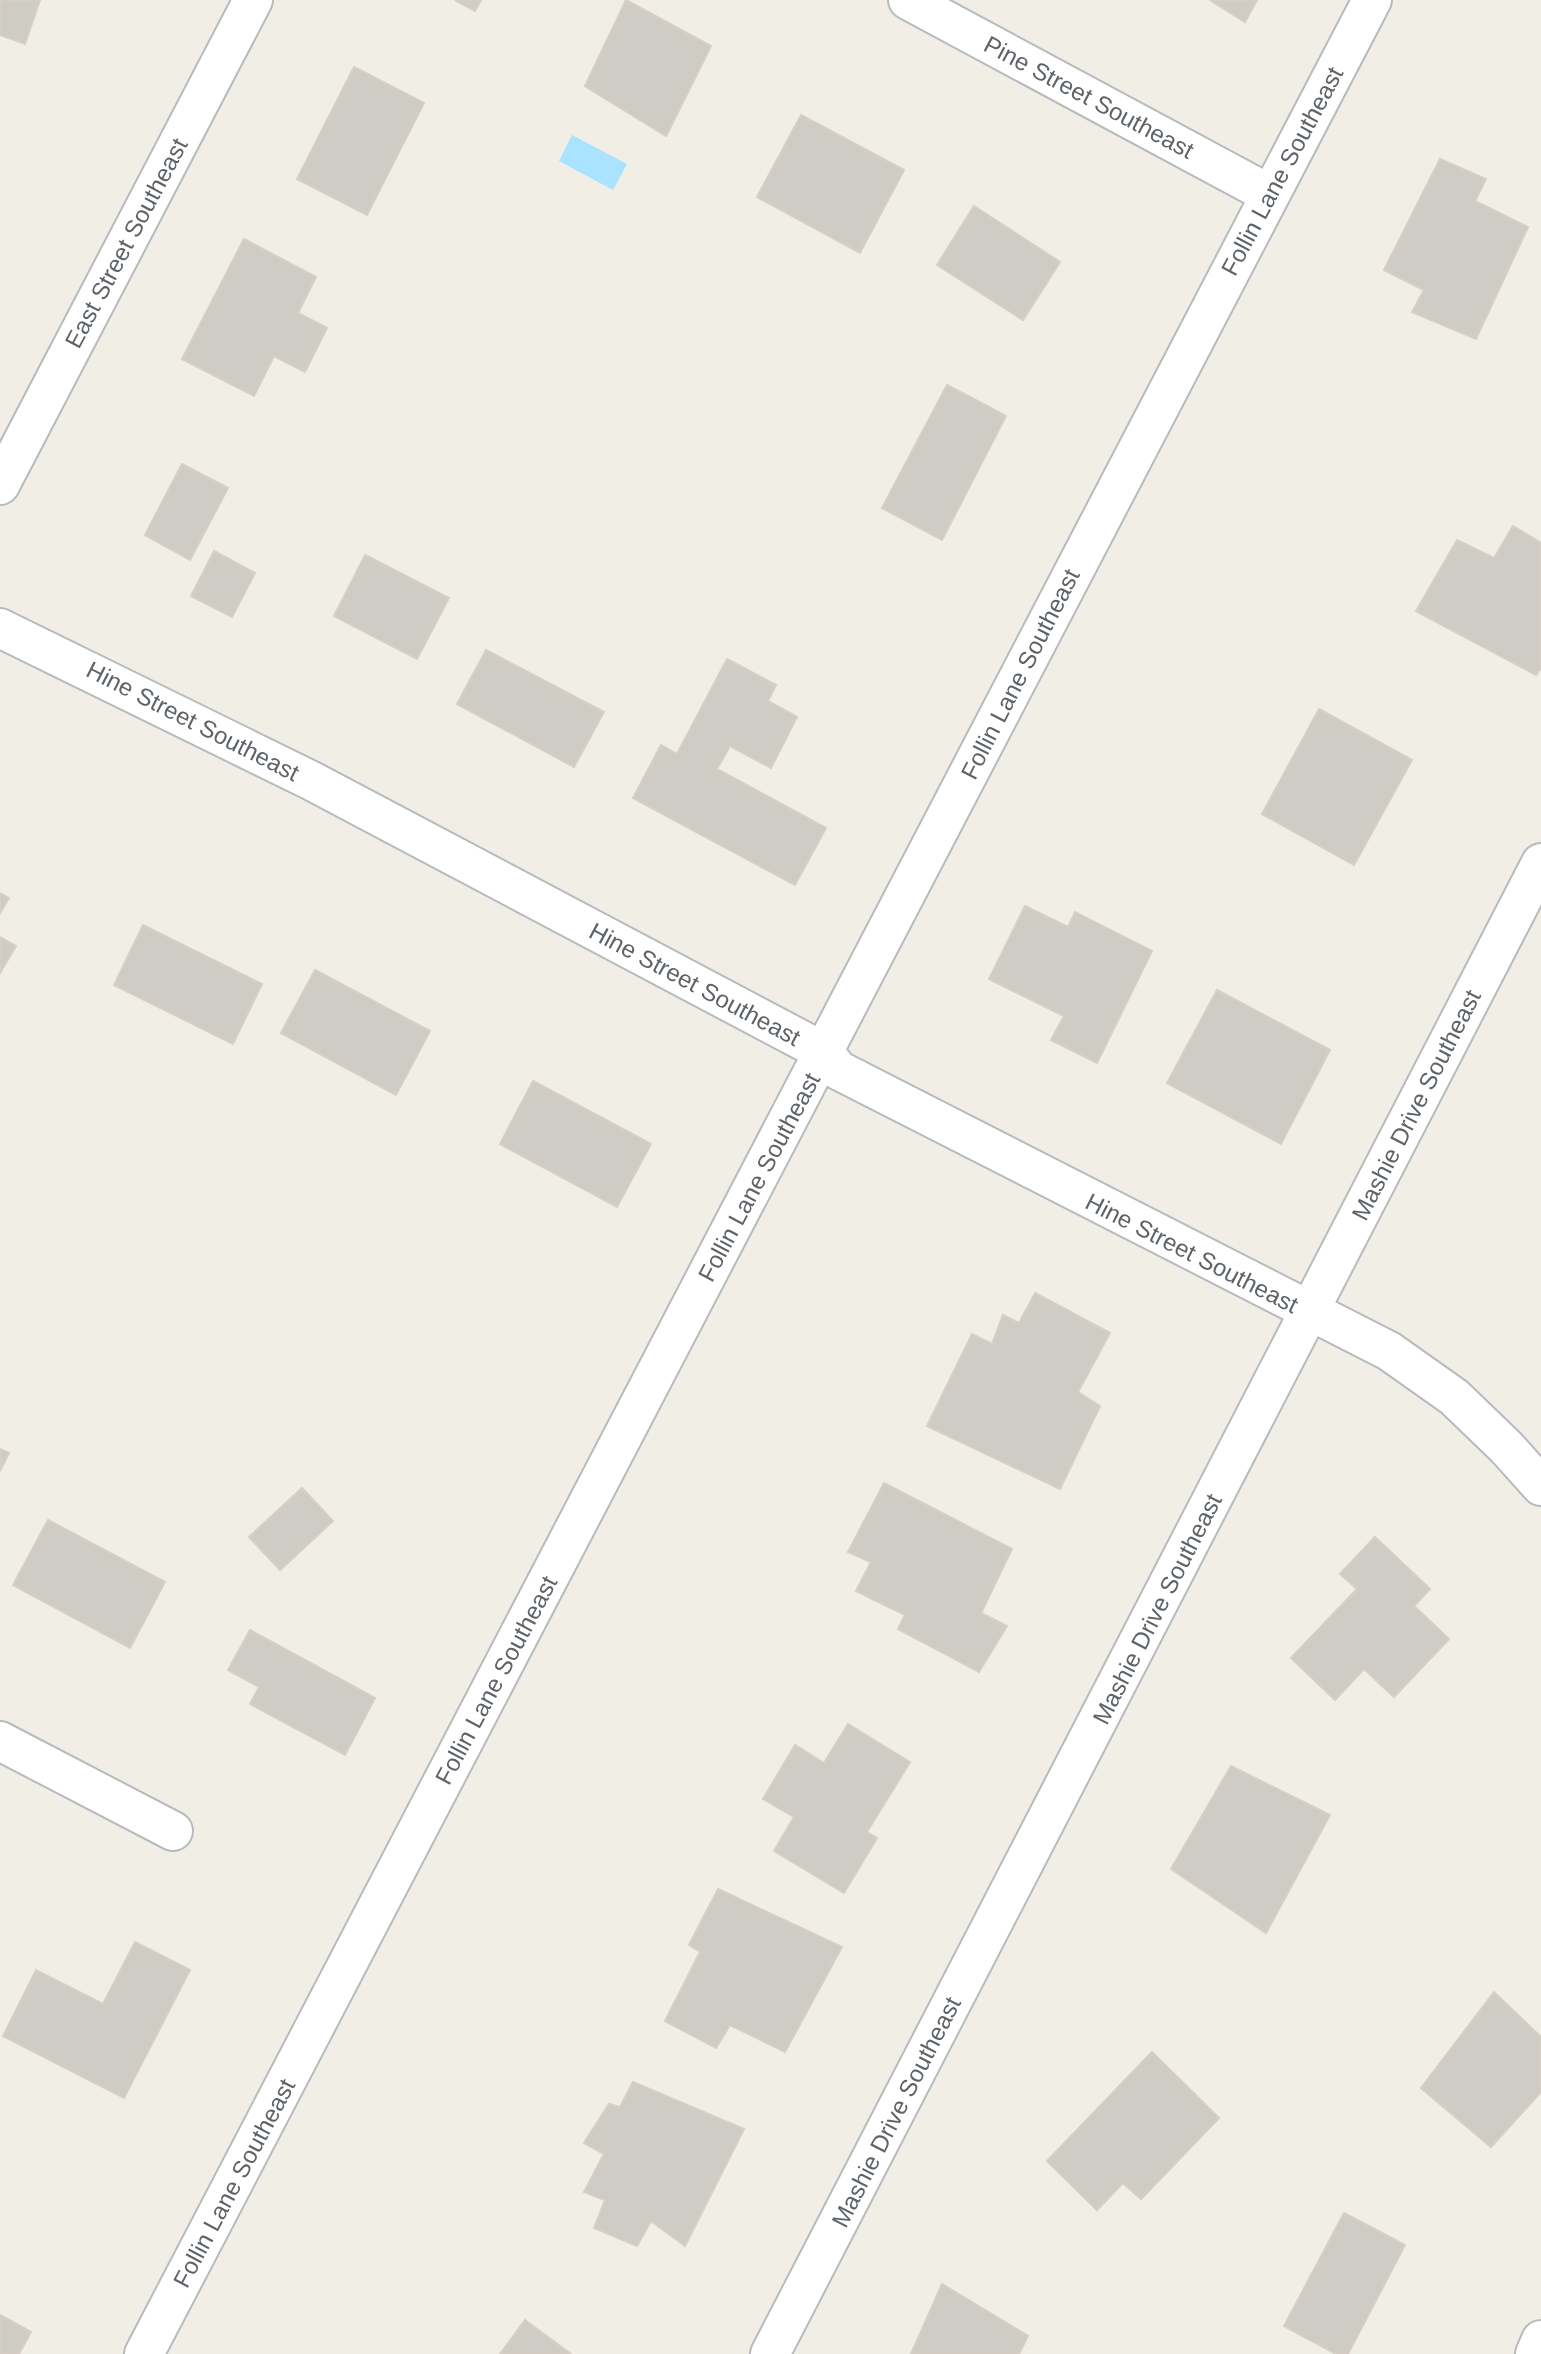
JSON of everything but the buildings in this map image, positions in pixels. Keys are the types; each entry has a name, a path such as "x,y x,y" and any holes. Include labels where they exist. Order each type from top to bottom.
{"street":[{"name":"East Street Southeast","path":"0,485 253,0"},
{"name":"Pine Street Southeast","path":"908,0 1269,194"},
{"name":"Follin Lane Southeast","path":"144,2354 1372,0"},
{"name":"Hine Street Southeast","path":"0,628 310,780 824,1052 838,1070 1311,1314 1389,1351 1454,1397 1506,1447 1541,1486"},
{"name":"Mashie Drive Southeast","path":"770,2354 1311,1314 1364,1205 1541,863"},
{"path":"0,1741 173,1831"},
{"path":"1535,2354 1541,2340"}],"water":[{"path":"572,135 627,164 613,190 559,161"}]}
